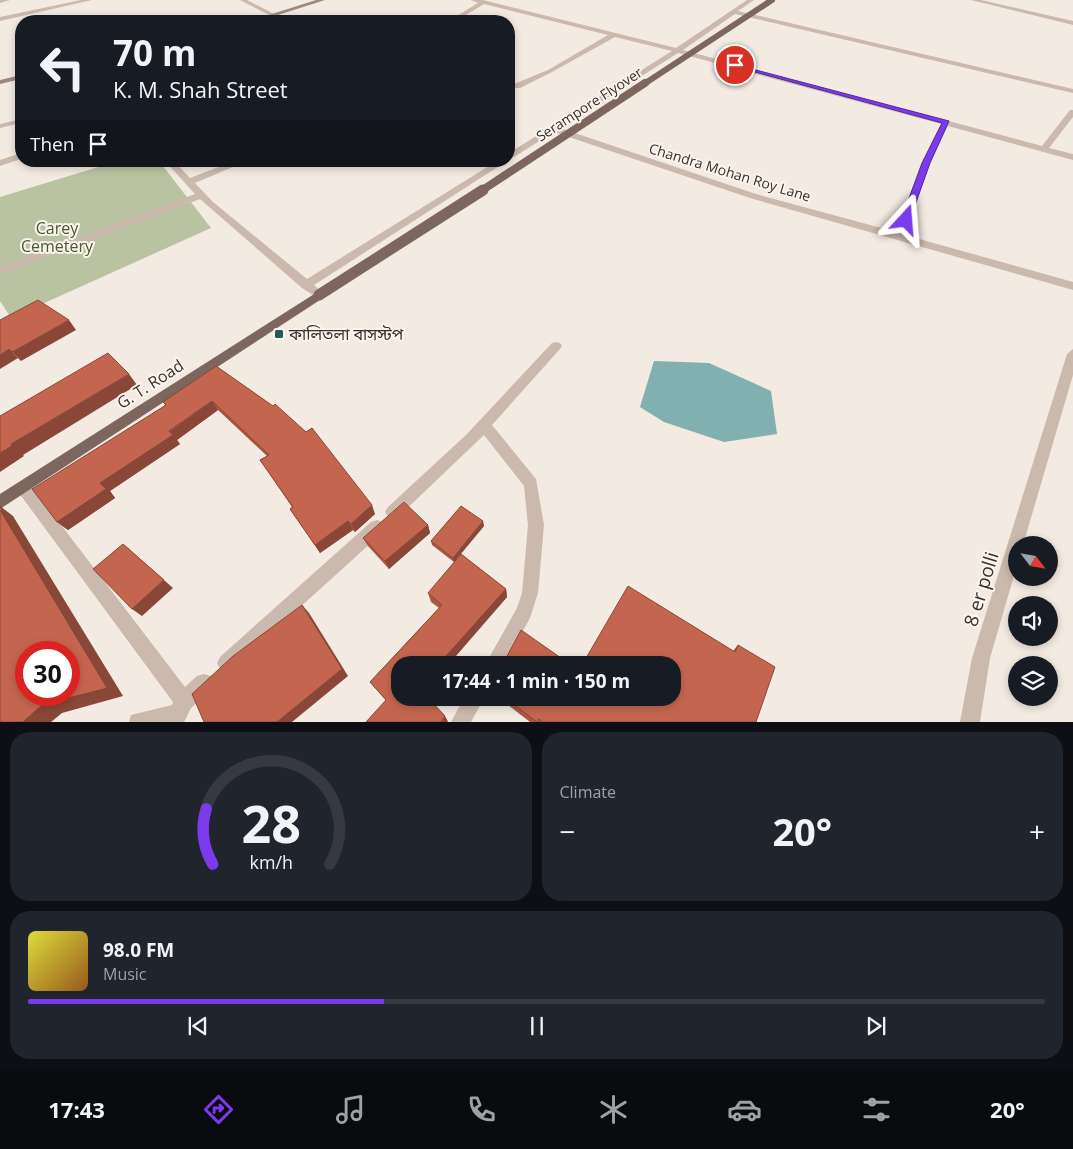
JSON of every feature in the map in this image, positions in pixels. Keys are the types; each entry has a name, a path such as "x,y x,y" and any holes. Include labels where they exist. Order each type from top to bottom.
{"main road":[{"name":"Serampore Flyover","path":"319,295 453,210 772,0"},
{"name":"G. T. Road","path":"0,502 319,295"}],"street":[{"path":"0,1 7,0"},
{"path":"19,15 90,0"},
{"path":"243,0 273,15 322,0"},
{"path":"474,0 678,50 1073,157"},
{"path":"515,153 678,50 751,0"},
{"path":"974,0 1073,23"},
{"path":"462,15 483,2"},
{"path":"734,12 1073,91"},
{"path":"0,19 15,16"},
{"path":"518,86 550,71 615,34"},
{"path":"0,82 15,78"},
{"path":"1044,149 1073,112"},
{"path":"0,126 15,122"},
{"path":"900,236 926,163 946,122"},
{"name":"Chandra Mohan Roy Lane","path":"554,129 744,193 1073,286"},
{"path":"0,163 15,158"},
{"path":"175,167 202,196 319,295"},
{"path":"189,182 228,167"},
{"path":"306,285 493,167"},
{"path":"0,272 202,196"},
{"path":"138,722 178,712 395,511 484,425 556,346"},
{"name":"8 er polli","path":"970,722 981,658 1068,392 1073,354"},
{"path":"484,425 531,484 536,525 530,593 524,612 499,656"},
{"path":"24,488 178,712"},
{"path":"460,722 470,706"}],"green space":[{"name":"Carey Cemetery","path":"98,167 164,167 211,228 11,318 0,301 0,197"}],"water":[{"path":"654,361 709,363 771,391 777,434 724,442 664,422 640,407"}],"building":[{"path":"38,300 69,320 12,352 9,349 0,355 0,320"},
{"path":"108,353 129,374 11,444 12,446 0,453 0,416"},
{"path":"216,366 273,406 275,404 306,432 312,428 372,505 351,524 348,521 315,545 290,509 293,507 260,460 269,455 212,401 169,431 173,435 100,483 106,489 57,522 32,489 166,405 163,402"},
{"path":"404,502 428,525 385,561 363,538"},
{"path":"461,506 483,521 453,558 431,541"},
{"path":"0,510 79,641 15,641 15,706 41,706 23,722 0,722"},
{"path":"123,544 164,580 132,609 93,569"},
{"path":"461,554 506,589 446,656 394,656 442,605 428,593"},
{"path":"628,586 735,652 738,645 775,667 756,722 543,722 539,719 537,722 516,706 681,706 681,656 587,656"},
{"path":"302,605 342,669 277,722 204,722 192,694 233,656"},
{"path":"521,630 558,656 507,656"},
{"path":"80,643 107,688 80,695"},
{"path":"391,660 391,706 436,706 445,716 441,722 366,722 386,700 370,682"}],"place":[{"name":"কালিতলা বাসস্টপ","path":"279,334"}],"route":[{"path":"735,65 946,122 926,163 906,220"}]}
